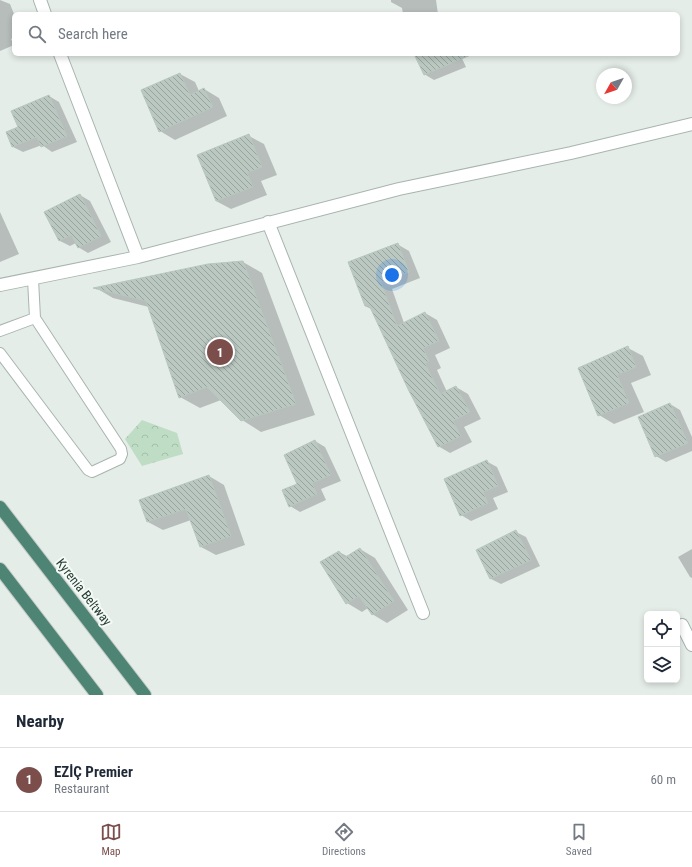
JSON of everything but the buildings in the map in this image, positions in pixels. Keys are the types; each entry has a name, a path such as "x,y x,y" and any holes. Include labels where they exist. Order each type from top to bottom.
{"highway":[{"name":"Kyrenia Beltway","path":"0,507 145,695"},
{"path":"0,569 97,695"}],"street":[{"path":"40,0 44,12"},
{"path":"61,56 138,257"},
{"path":"0,285 138,257 399,189 571,153 692,124"},
{"path":"268,222 423,613"},
{"path":"682,625 692,644"}],"lane":[{"path":"0,353 88,470 92,472 120,459 122,454 121,449 36,318 33,279"},
{"path":"0,331 36,318"}],"green space":[{"path":"142,420 177,433 183,454 142,466 125,439"}],"place":[{"name":"EZİÇ Premier","path":"220,352"}]}
